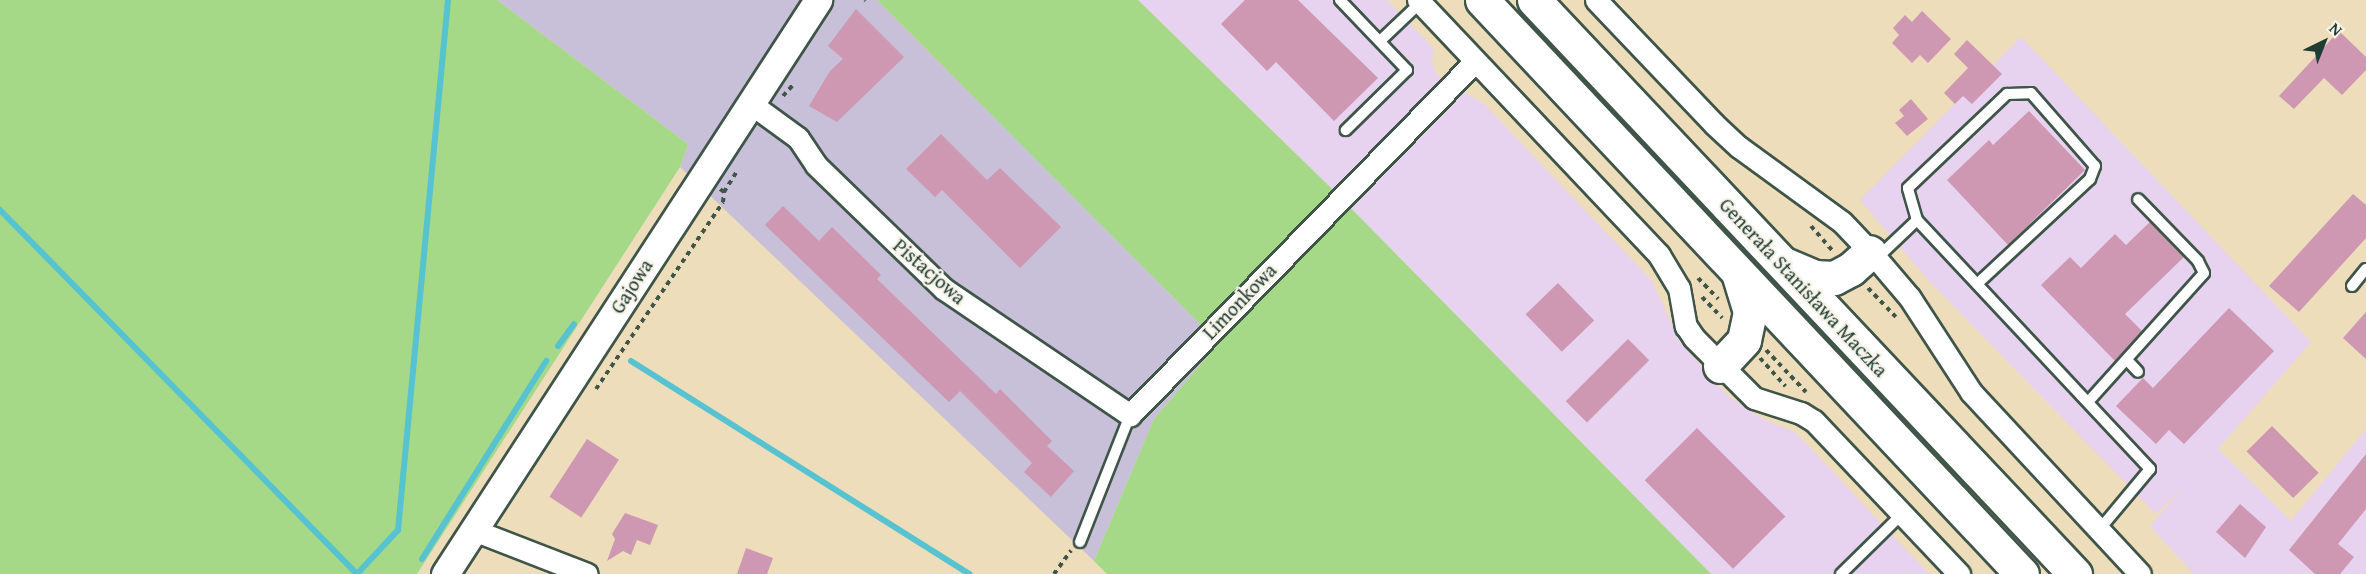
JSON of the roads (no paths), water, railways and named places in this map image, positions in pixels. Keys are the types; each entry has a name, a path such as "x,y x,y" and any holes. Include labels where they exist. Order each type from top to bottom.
{"highway":[{"name":"Generała Stanisława Maczka","path":"1482,0 2022,574"},
{"name":"Generała Stanisława Maczka","path":"1533,0 2075,574"},
{"path":"1781,263 1815,277 1834,278 1866,260"},
{"path":"1846,332 1840,310 1843,288 1866,260"},
{"path":"1720,366 1748,335 1750,312 1738,274"},
{"path":"1748,335 1769,336 1806,345"}],"street":[{"name":"Gajowa","path":"445,574 471,529 818,0"},
{"path":"1596,0 1730,140 1842,222 1866,260 1910,298 1971,392 2140,574"},
{"path":"1419,1 1659,255 1679,288 1686,326 1720,366 1754,398 1808,417 1959,574"},
{"name":"Limonkowa","path":"1130,415 1475,61"},
{"name":"Pistacjowa","path":"750,104 798,138 816,165 944,289 1130,415"},
{"path":"471,529 587,574"}],"lane":[{"path":"1340,0 1407,70 1346,130"},
{"path":"1380,41 1419,1"},
{"path":"1977,284 2090,179 2095,166 2031,93 2007,94 1908,188 1917,220 2150,469 2099,530"},
{"path":"2088,402 2204,273 2198,261 2138,199"},
{"path":"1866,260 1917,220"},
{"path":"2352,286 2366,270"},
{"path":"2127,360 2138,372"},
{"name":"Limonkowa","path":"1080,542 1130,415"},
{"path":"1841,574 1902,514"}],"waterway":[{"path":"357,574 398,530 448,0"},
{"path":"0,210 357,574"},
{"path":"558,346 574,324"},
{"path":"422,559 546,361"},
{"path":"631,361 969,574"}]}
